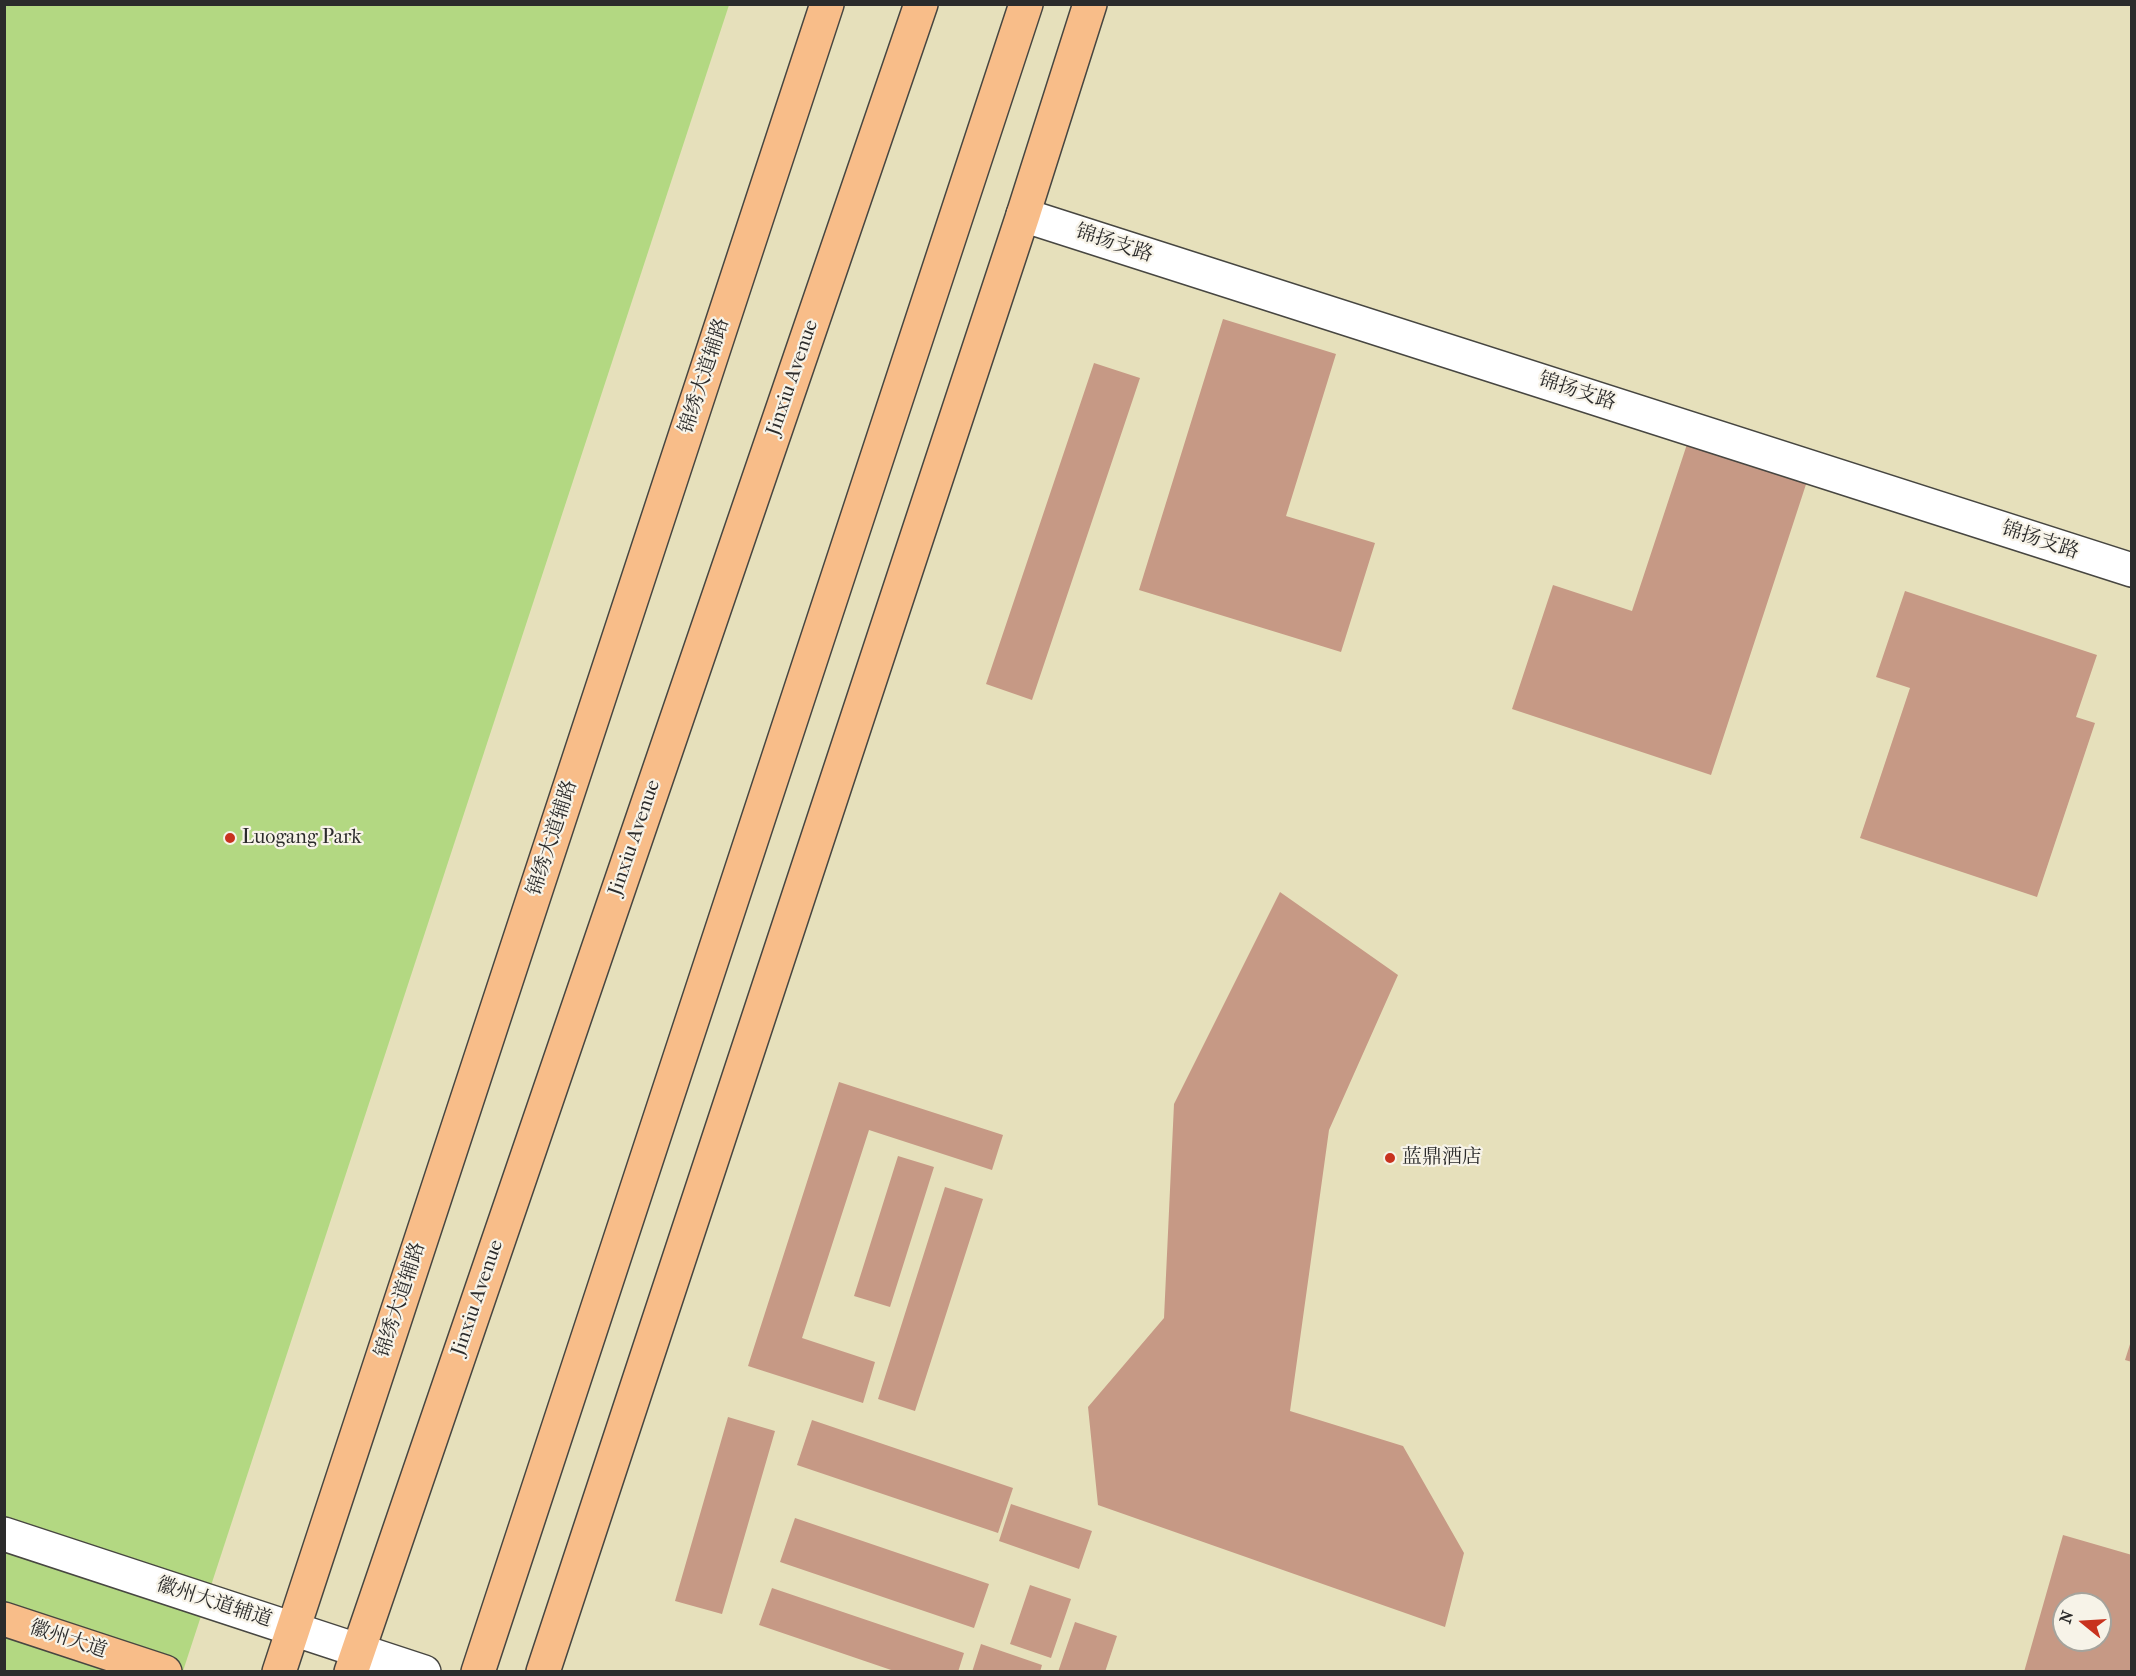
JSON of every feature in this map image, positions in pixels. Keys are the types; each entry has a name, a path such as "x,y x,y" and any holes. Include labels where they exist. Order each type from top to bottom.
{"main road":[{"name":"锦绣大道辅路","path":"279,1671 827,4"},
{"path":"815,42 832,4"},
{"name":"Jinxiu Avenue","path":"354,1661 921,4"},
{"path":"478,1671 1026,4"},
{"path":"543,1671 1023,215 1090,4"},
{"name":"徽州大道","path":"4,1619 165,1671"}],"street":[{"name":"锦扬支路","path":"1023,215 2132,570"},
{"name":"徽州大道辅道","path":"4,1534 293,1629 354,1661 424,1671"}],"green space":[{"name":"Luogang Park","path":"5,5 729,5 183,1671 5,1672"}],"building":[{"path":"1223,319 1336,354 1286,516 1375,543 1341,652 1139,590"},
{"path":"1094,363 1140,378 1032,700 986,684"},
{"path":"1692,429 1811,469 1711,775 1512,709 1553,585 1632,611"},
{"path":"1905,591 2097,655 2076,717 2095,723 2037,897 1860,838 1910,688 1876,677"},
{"path":"1280,892 1398,975 1329,1130 1290,1411 1403,1446 1464,1553 1445,1627 1098,1505 1088,1407 1164,1318 1174,1104"},
{"path":"839,1082 1003,1135 992,1170 869,1130 802,1338 875,1362 863,1403 748,1366"},
{"path":"898,1156 934,1167 890,1307 854,1296"},
{"path":"945,1187 983,1199 915,1411 878,1399"},
{"path":"2132,1341 2132,1362 2125,1360"},
{"path":"728,1417 775,1431 722,1614 675,1601"},
{"path":"812,1420 1013,1488 998,1533 797,1465"},
{"path":"1011,1504 1092,1531 1079,1569 999,1541"},
{"path":"795,1518 989,1584 974,1628 780,1562"},
{"path":"2063,1535 2132,1555 2132,1672 2024,1672"},
{"path":"1030,1585 1071,1599 1051,1658 1010,1644"},
{"path":"772,1588 964,1653 958,1672 897,1672 759,1625"},
{"path":"1075,1622 1117,1636 1105,1672 1058,1672"},
{"path":"981,1644 1042,1665 1040,1672 972,1672"}],"place":[{"name":"Luogang Park","path":"230,838"},
{"name":"蓝鼎酒店","path":"1390,1158"}]}
